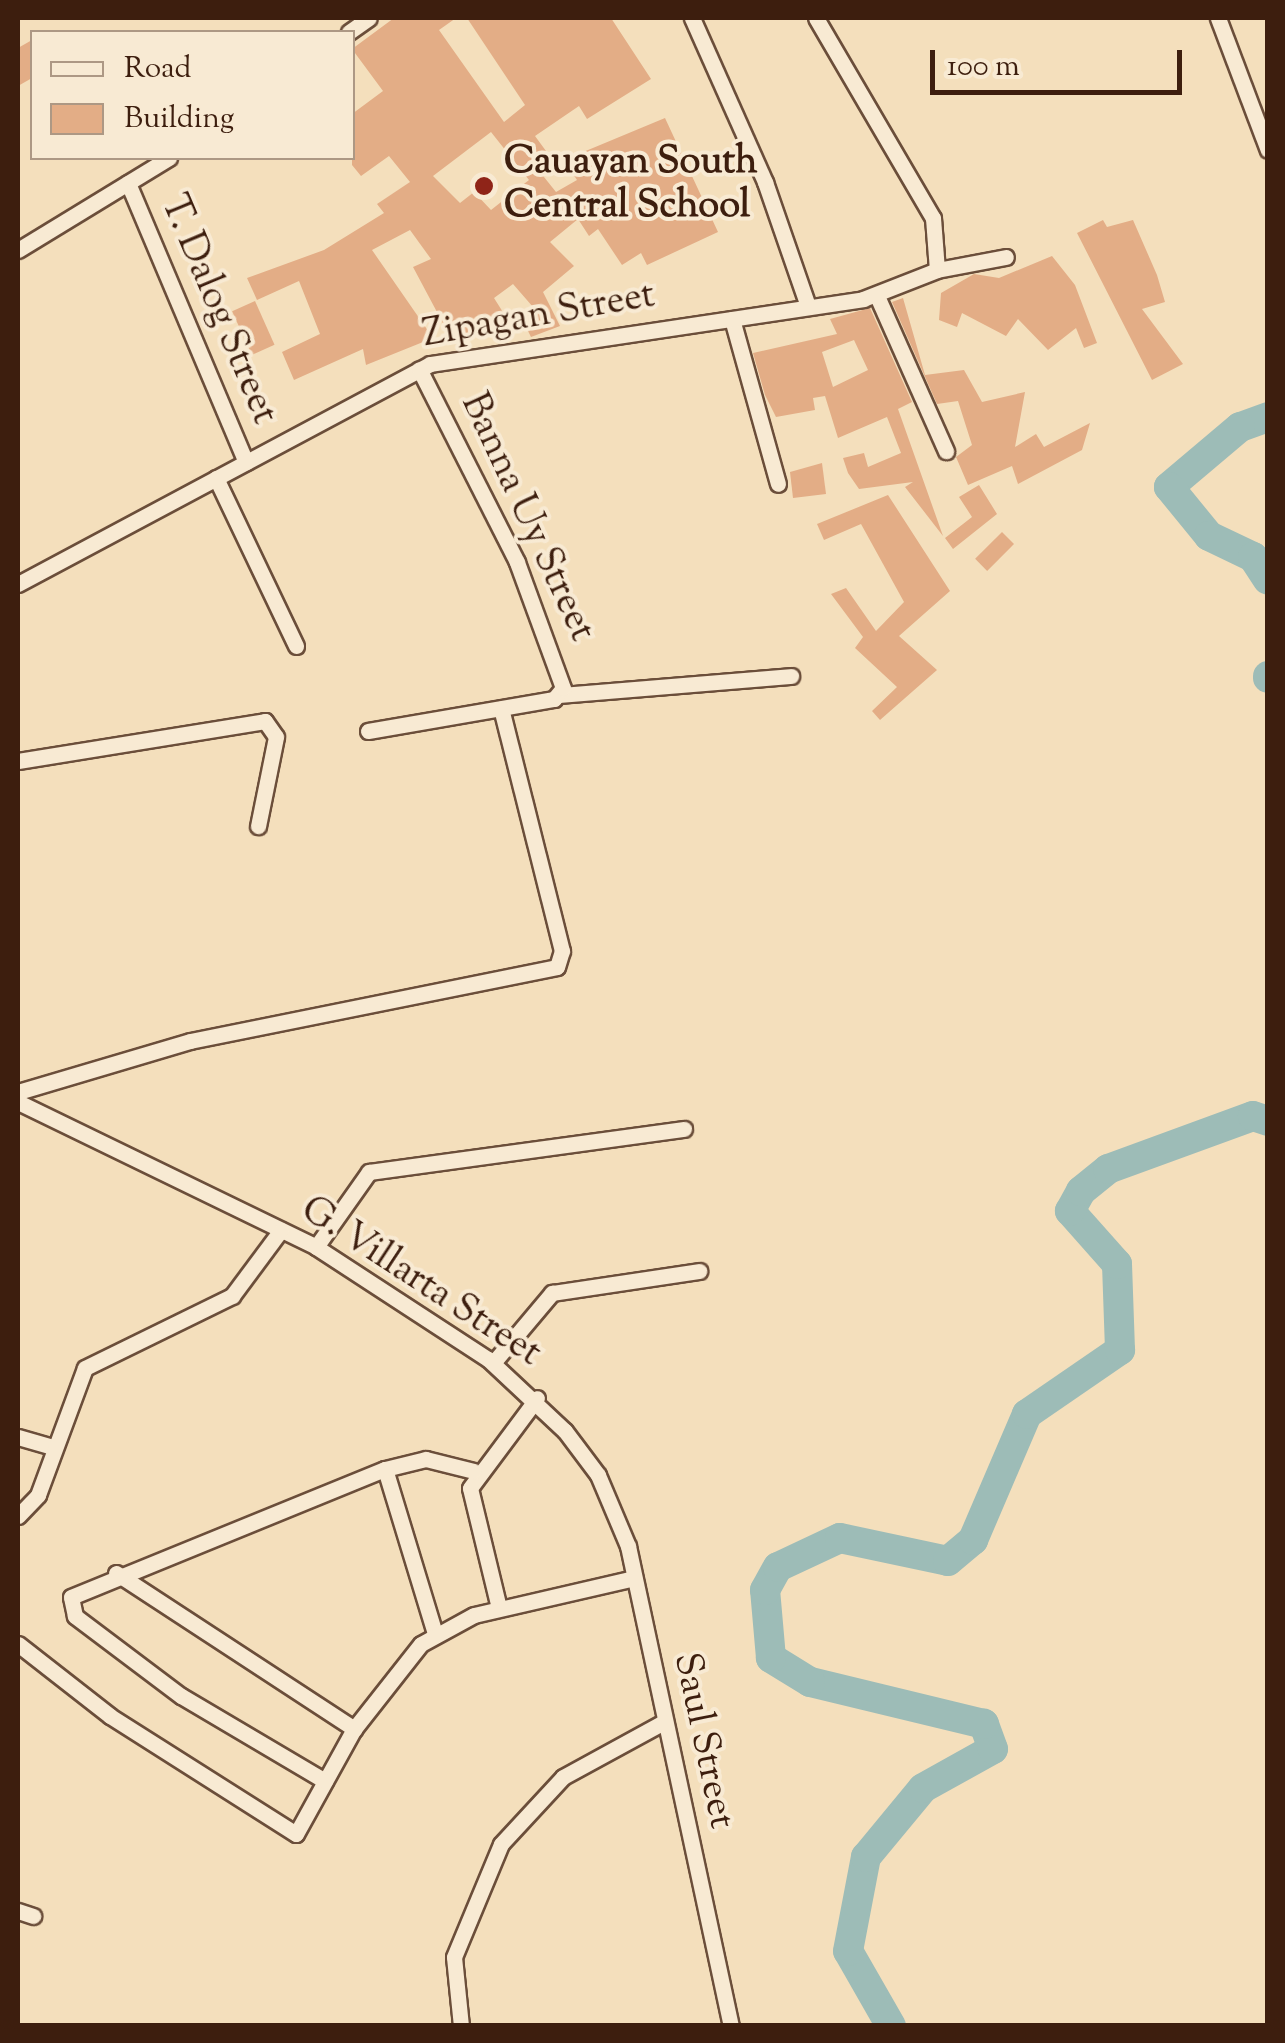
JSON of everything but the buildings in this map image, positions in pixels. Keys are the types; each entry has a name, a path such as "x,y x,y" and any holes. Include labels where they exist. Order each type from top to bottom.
{"street":[{"path":"692,18 766,182 808,306"},
{"path":"816,18 933,218 938,270"},
{"path":"1218,18 1268,150"},
{"path":"18,250 166,160"},
{"name":"T. Dalog Street","path":"128,183 246,462"},
{"name":"Zipagan Street","path":"18,584 420,369 877,296 938,270 1006,257"},
{"path":"877,296 946,451"},
{"path":"732,319 778,484"},
{"name":"Banna Uy Street","path":"368,731 560,695 548,633 420,369"},
{"path":"216,478 296,646"},
{"path":"560,695 791,676"},
{"path":"18,1092 190,1041 557,967 562,951 501,708"},
{"path":"18,761 265,721 276,737 258,826"},
{"name":"G. Villarta Street","path":"18,1102 316,1247 493,1363 537,1398 598,1475"},
{"path":"316,1247 369,1172 684,1128"},
{"path":"18,1516 38,1495 86,1368 232,1296 282,1230"},
{"path":"493,1363 552,1293 698,1271"},
{"path":"498,1608 470,1505 474,1471 537,1398"},
{"path":"18,1437 54,1447"},
{"path":"326,1781 181,1696 75,1616 75,1592 116,1572 386,1469 426,1459 474,1471"},
{"path":"386,1469 435,1634"},
{"name":"Saul Street","path":"598,1475 634,1578 731,2026"},
{"path":"116,1572 354,1729"},
{"path":"18,1644 110,1716 296,1834 354,1729 398,1664 435,1634 498,1608 634,1578"},
{"path":"461,2026 454,1958 500,1844 585,1760 664,1722"}],"waterway":[{"path":"1268,417 1240,427 1169,487 1209,536 1253,557 1268,580"},
{"path":"891,2026 848,1951 866,1857 923,1788 993,1749 984,1724 810,1682 771,1658 765,1590 778,1567 840,1538 948,1561 973,1540 1027,1414 1120,1350 1117,1264 1070,1211 1081,1191 1108,1169 1253,1116 1268,1121"}],"place":[{"name":"Cauayan South Central School","path":"484,186"}]}
